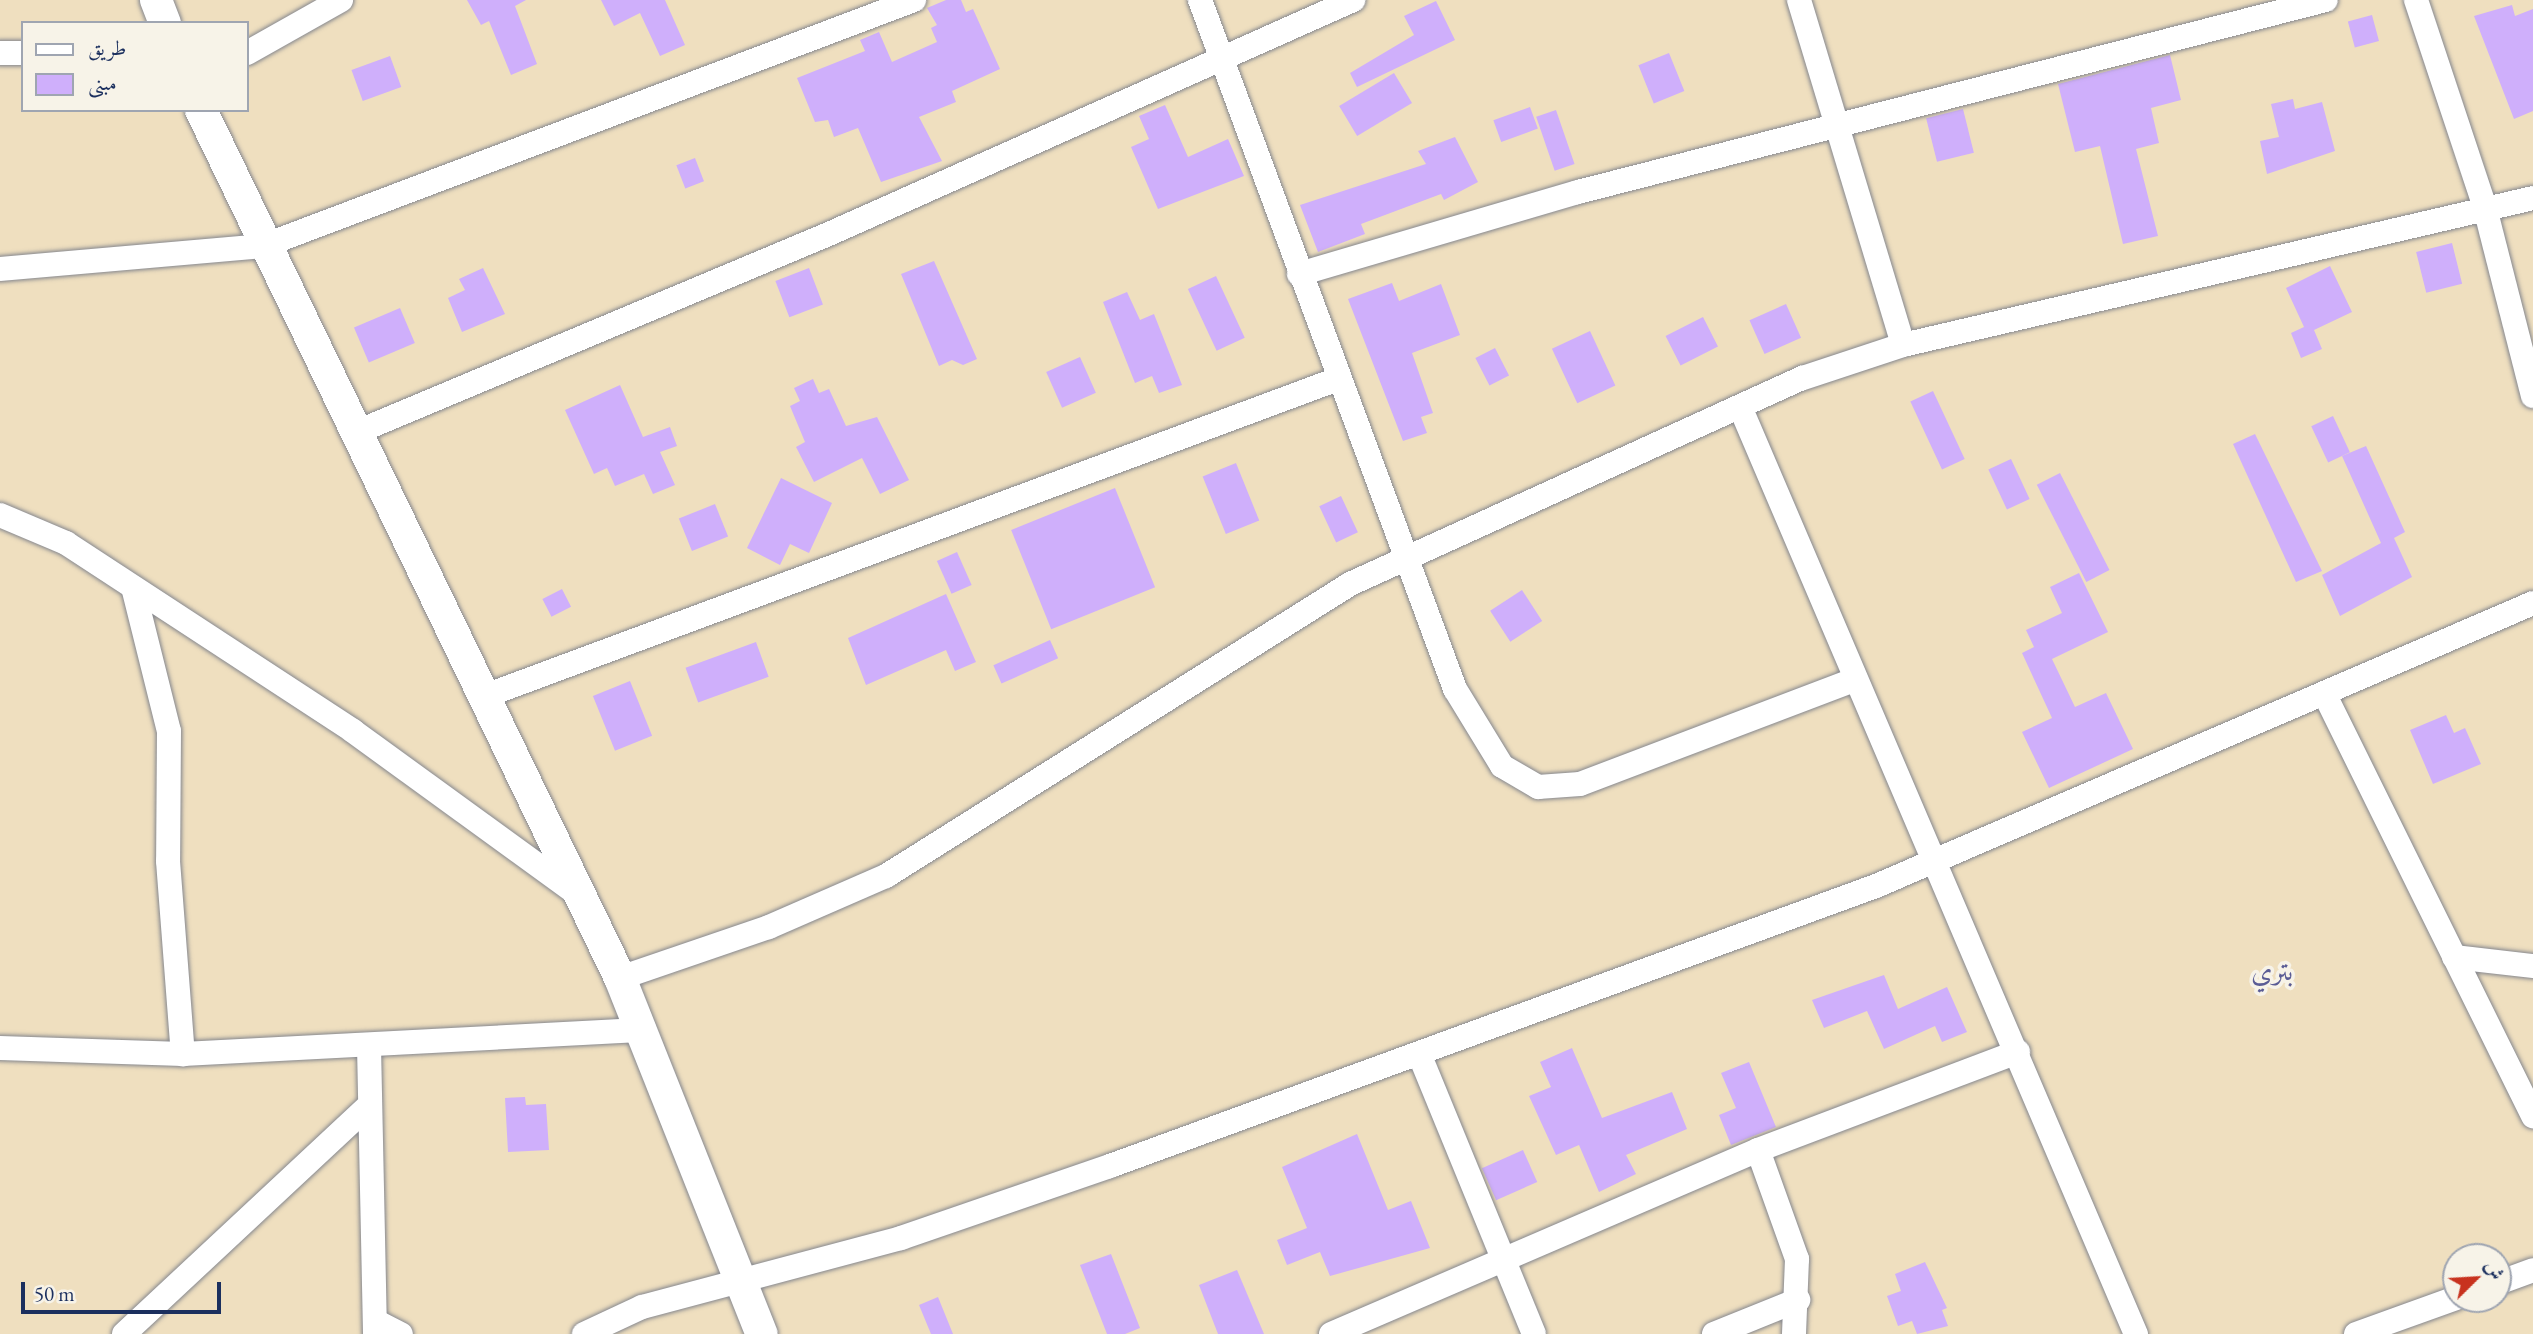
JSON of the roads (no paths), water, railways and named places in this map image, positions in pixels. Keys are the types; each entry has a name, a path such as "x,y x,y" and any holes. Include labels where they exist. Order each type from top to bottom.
{"street":[{"path":"156,0 164,21"},
{"path":"248,52 341,0"},
{"path":"0,269 263,246 914,0"},
{"path":"1200,0 1405,558 1471,723 1502,766 1538,787 1580,784 1856,679"},
{"path":"357,432 1221,60 1353,0"},
{"path":"1799,0 1840,125 1903,345"},
{"path":"1300,274 1578,192 2326,0"},
{"path":"2416,0 2485,208 2533,397"},
{"path":"0,53 21,54"},
{"path":"202,112 263,246 357,432 621,978 762,1334"},
{"path":"621,978 794,918 886,876 1305,611 1405,558 1840,363 1903,345 2533,198"},
{"path":"485,696 1338,379"},
{"path":"1741,409 1937,862 2136,1334"},
{"path":"0,515 66,543 134,591 353,731 582,897"},
{"path":"134,591 169,731 167,861 183,1054"},
{"path":"584,1334 622,1325 743,1284 914,1233 1420,1056 1937,862 2533,603"},
{"path":"2326,695 2533,1116"},
{"path":"2454,957 2533,966"},
{"path":"0,1048 183,1054 644,1031"},
{"path":"369,1046 375,1328 401,1334"},
{"path":"1331,1334 1758,1150 2018,1052"},
{"path":"1420,1056 1506,1259 1534,1334"},
{"path":"124,1334 370,1105"},
{"path":"1758,1150 1788,1225 1798,1300 1794,1334"},
{"path":"2512,1278 2533,1270"},
{"path":"1714,1334 1798,1300"},
{"path":"2356,1334 2442,1303"}],"district":[{"name":"بتري","path":"2272,970"}]}
